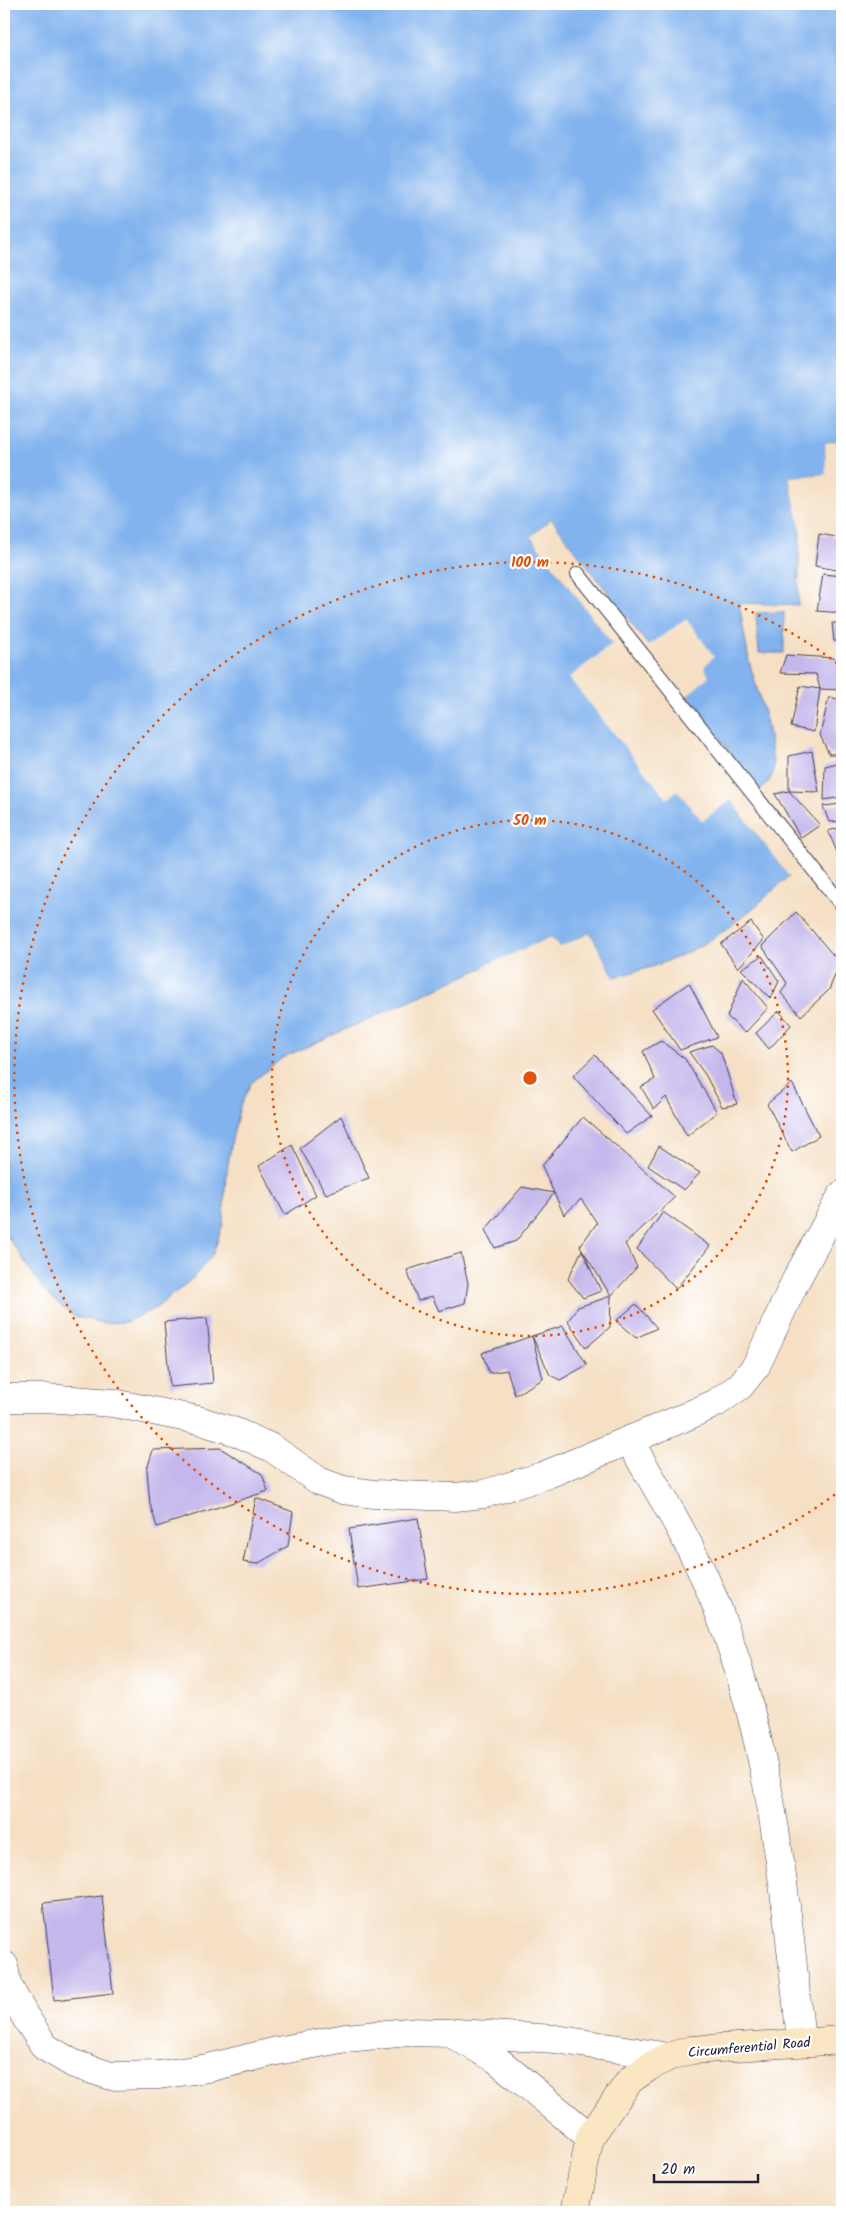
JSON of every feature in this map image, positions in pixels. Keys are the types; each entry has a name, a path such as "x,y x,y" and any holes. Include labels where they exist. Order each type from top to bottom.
{"main road":[{"name":"Circumferential Road","path":"575,2212 590,2137 630,2080 649,2067 668,2057 691,2050 801,2041 842,2040"}],"street":[{"path":"4,1398 46,1398 113,1403 198,1420 236,1432 272,1448 319,1481 343,1490 374,1494 455,1497 484,1494 542,1476 716,1403 740,1386 756,1366 795,1282 842,1195"},
{"path":"628,1440 680,1528 710,1590 743,1684 768,1786 787,1901 801,2041"},
{"path":"4,1966 7,1984 44,2047 74,2064 111,2076 159,2075 208,2068 277,2051 346,2038 408,2032 556,2039 668,2057"},
{"path":"450,2033 496,2059 590,2137"}],"lane":[{"path":"578,574 842,905"}],"water":[{"path":"4,4 842,4 842,440 825,443 827,474 789,477 800,528 798,605 739,603 749,661 767,723 773,761 773,772 770,780 760,791 551,519 531,537 789,876 760,902 714,937 680,956 656,965 614,977 590,933 560,947 551,937 282,1058 251,1083 240,1106 232,1139 226,1178 223,1224 213,1254 192,1279 156,1308 126,1322 103,1323 73,1316 46,1293 4,1231"},
{"path":"784,612 784,653 759,653 756,613"}],"pier":[{"path":"842,440 842,442 828,445 828,476 792,479 802,527 800,528 789,477 826,474 825,443"},
{"path":"551,519 648,646 686,619 714,656 704,667 709,676 686,697 761,793 684,698 550,523 534,538 791,875 790,878 731,800 702,821 677,790 667,799 569,678 612,644 531,537"},
{"path":"590,933 614,977 612,978 589,936 560,950 550,940 485,968 484,966 551,937 560,947"}],"building":[{"path":"819,534 842,538 842,571 815,566"},
{"path":"823,574 842,576 842,613 817,611"},
{"path":"832,623 842,623 842,641 834,641"},
{"path":"786,655 834,658 840,664 842,672 842,690 820,689 816,674 780,673"},
{"path":"800,686 820,689 814,732 791,727"},
{"path":"829,697 842,700 842,754 829,754 820,735"},
{"path":"812,751 819,792 789,791 789,756"},
{"path":"842,762 842,797 824,800 825,766"},
{"path":"789,791 820,825 801,838 775,794"},
{"path":"842,804 842,821 829,822 823,806"},
{"path":"842,827 842,864 828,831"},
{"path":"796,912 840,963 829,990 801,1016 781,993 787,983 762,946"},
{"path":"751,922 764,940 738,968 721,944"},
{"path":"762,956 779,981 771,999 741,969"},
{"path":"743,978 768,1008 745,1033 727,1016"},
{"path":"689,983 717,1037 680,1050 652,1009"},
{"path":"779,1011 791,1025 769,1049 756,1033"},
{"path":"661,1041 685,1059 717,1112 687,1136 666,1097 654,1109 641,1087 655,1079 643,1051"},
{"path":"712,1045 721,1053 737,1104 722,1107 706,1076 689,1052"},
{"path":"595,1055 652,1116 626,1134 573,1076"},
{"path":"792,1083 819,1136 792,1152 767,1104"},
{"path":"341,1116 369,1178 326,1194 300,1148"},
{"path":"583,1117 675,1197 625,1244 637,1267 611,1296 580,1246 597,1223 581,1199 564,1215 542,1166"},
{"path":"292,1145 316,1195 285,1215 259,1166"},
{"path":"659,1146 700,1173 684,1190 648,1166"},
{"path":"522,1187 554,1193 516,1241 495,1248 485,1230"},
{"path":"663,1212 710,1246 676,1289 637,1249"},
{"path":"582,1250 601,1291 583,1298 568,1279"},
{"path":"461,1253 468,1283 465,1303 439,1311 432,1296 418,1301 407,1270"},
{"path":"611,1296 610,1327 586,1348 568,1321 578,1307"},
{"path":"636,1304 657,1328 636,1338 616,1321"},
{"path":"207,1318 213,1383 170,1387 164,1322"},
{"path":"563,1326 587,1365 560,1380 550,1375 532,1336"},
{"path":"532,1336 543,1379 515,1395 507,1370 489,1373 482,1353"},
{"path":"220,1448 262,1474 268,1491 157,1527 150,1504 147,1469 153,1450"},
{"path":"256,1498 293,1512 288,1546 257,1564 243,1562"},
{"path":"418,1518 428,1579 358,1589 349,1529"},
{"path":"102,1896 113,1993 54,2000 43,1903"}]}
